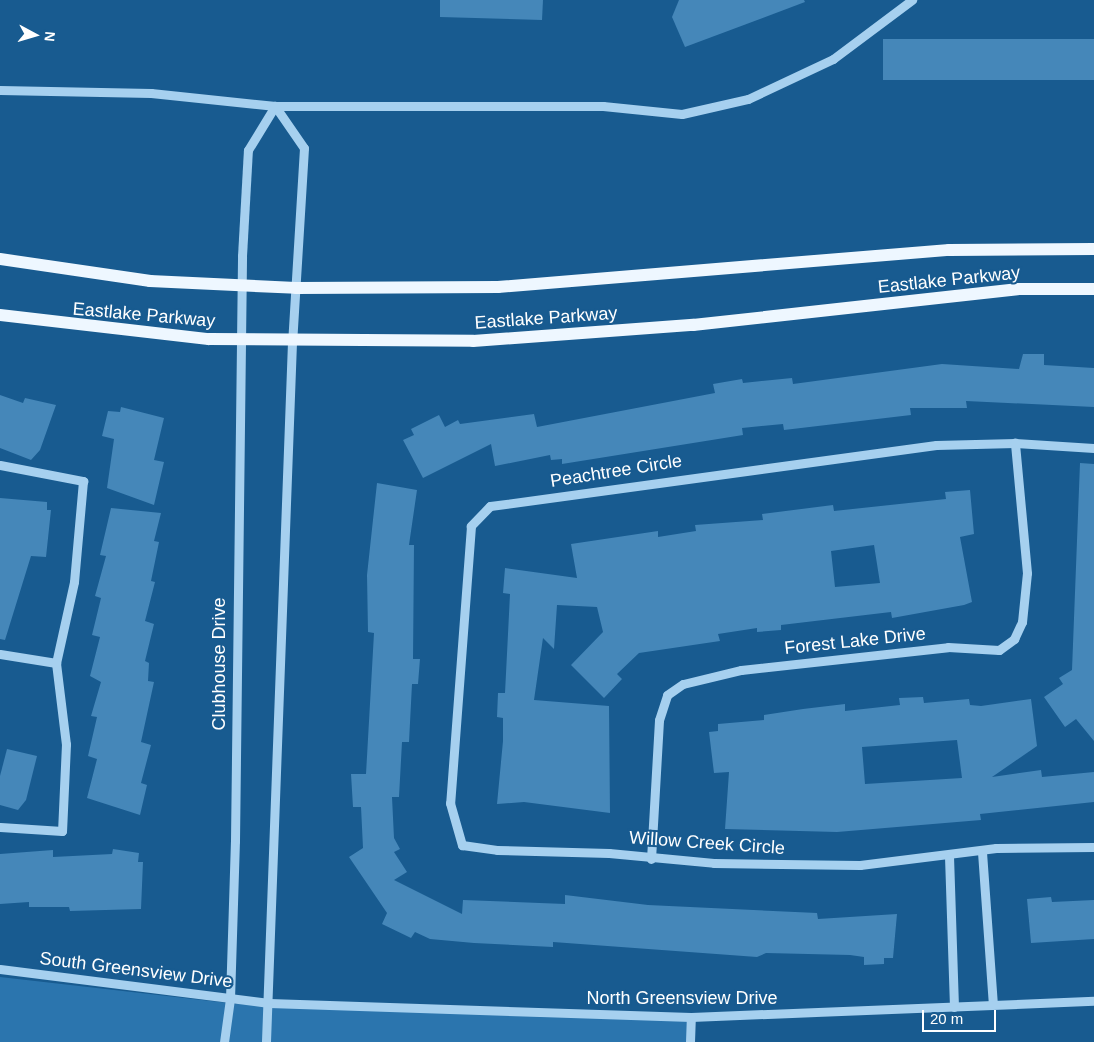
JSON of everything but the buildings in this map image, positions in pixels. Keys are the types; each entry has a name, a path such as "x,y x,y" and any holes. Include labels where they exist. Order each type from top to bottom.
{"main road":[{"name":"Eastlake Parkway","path":"0,259 150,281 296,288 498,287 949,250 1094,249"},
{"name":"Eastlake Parkway","path":"0,315 49,324 240,340 292,342 473,341 693,325 1019,288 1094,290"}],"street":[{"path":"0,90 151,93 275,106 603,106 682,114 748,99 833,59 912,0"},
{"path":"266,1042 269,1004 292,342 304,148 275,106"},
{"name":"Clubhouse Drive","path":"224,1042 230,999 240,340 248,150 275,106"},
{"name":"Peachtree Circle","path":"462,845 450,803 466,578 471,526 490,506 824,458 936,445 1014,443 1094,448"},
{"name":"Forest Lake Drive","path":"651,859 658,720 667,695 683,684 740,670 948,647 998,650 1014,639 1022,622 1027,573 1014,443"},
{"path":"0,465 84,482 74,582 56,663 66,744 62,831 0,827"},
{"path":"0,654 56,663"},
{"name":"Willow Creek Circle","path":"462,845 651,859 860,866 982,852 996,848 1094,847"},
{"path":"982,852 993,1004"},
{"path":"949,856 954,1007"},
{"name":"South Greensview Drive","path":"0,969 269,1004"},
{"name":"North Greensview Drive","path":"269,1004 691,1017 1094,1001"},
{"path":"690,1042 691,1017"}],"shaded area":[{"path":"0,977 237,1004 691,1014 690,1042 0,1042"}]}
